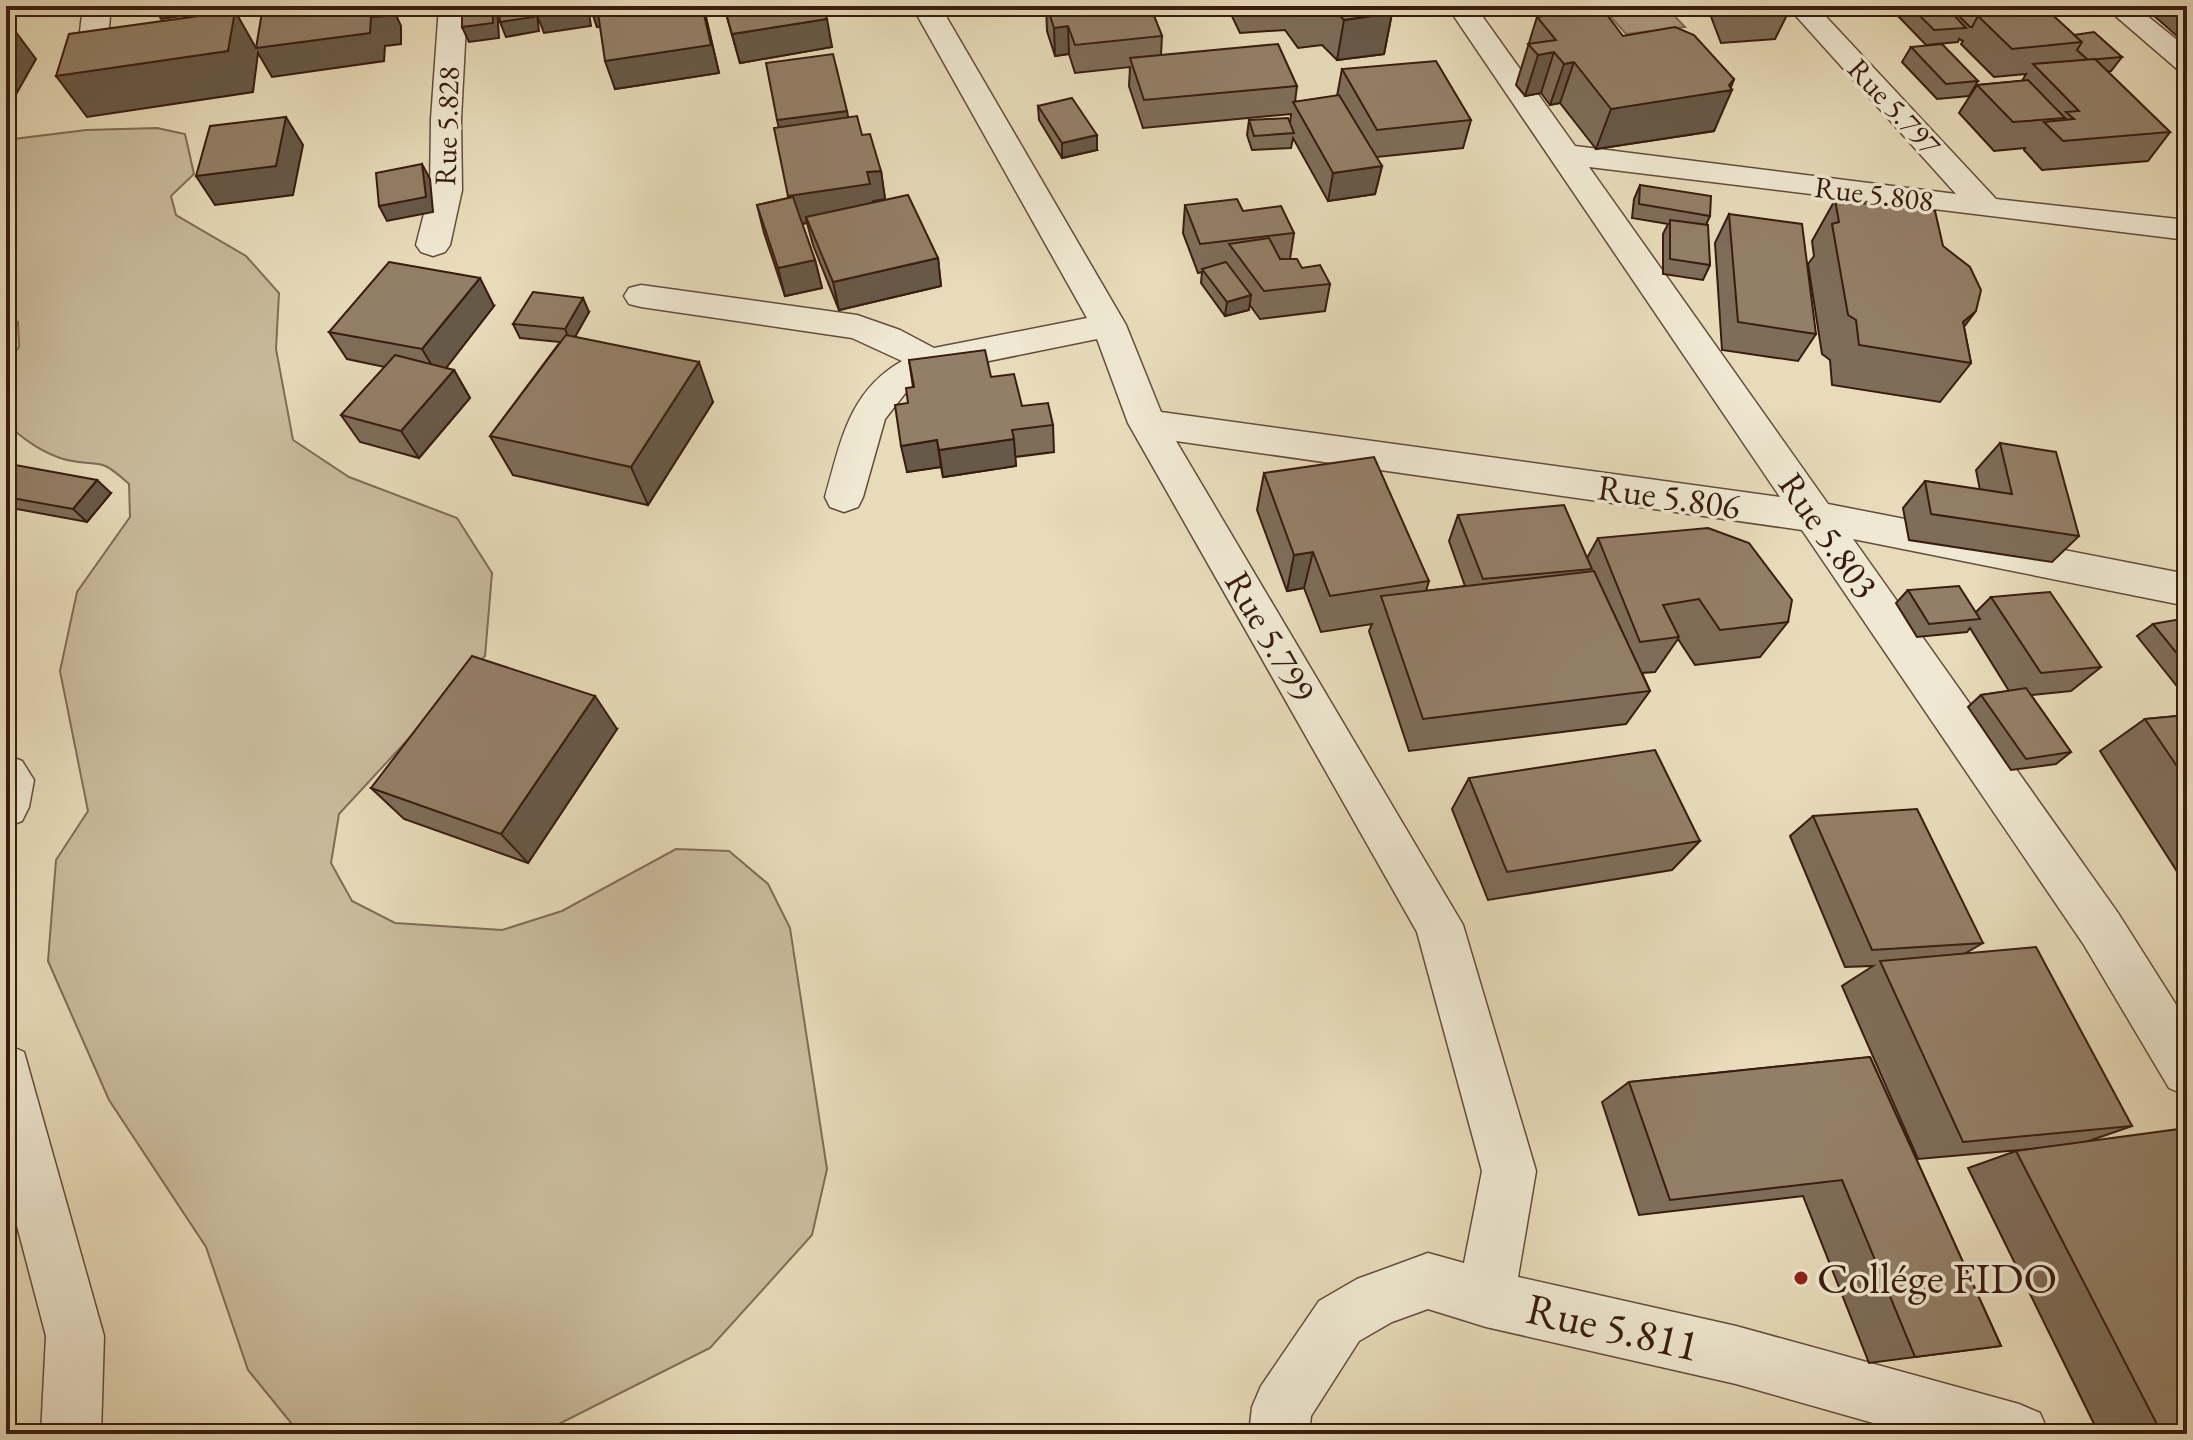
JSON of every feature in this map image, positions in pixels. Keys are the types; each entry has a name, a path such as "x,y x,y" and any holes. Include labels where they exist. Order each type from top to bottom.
{"street":[{"path":"87,95 97,6"},
{"name":"Rue 5.828","path":"433,245 446,190 446,119 453,6"},
{"name":"Rue 5.799","path":"926,6 1109,325 1147,423 1439,925 1509,1171 1486,1298"},
{"name":"Rue 5.803","path":"1461,6 2101,929 2187,1070"},
{"name":"Rue 5.797","path":"1801,6 1986,208"},
{"path":"2118,6 2187,63"},
{"name":"Rue 5.808","path":"1561,154 2187,230"},
{"path":"641,296 857,327 888,338 930,361"},
{"path":"844,497 868,415 894,382 930,361 1109,325"},
{"name":"Rue 5.806","path":"1147,423 1818,517 2187,590"},
{"path":"6,775 11,780 6,807"},
{"path":"6,1070 14,1114 75,1336 71,1434"},
{"name":"Rue 5.811","path":"1279,1434 1282,1407 1339,1321 1377,1299 1428,1281 1486,1298 1736,1355 2019,1434"}],"shaded area":[{"path":"1601,6 1620,6 1628,15 1668,9 1685,27 1626,34"},
{"path":"157,128 185,134 194,174 171,196 176,215 246,256 279,293 276,349 293,440 349,477 457,518 492,573 485,656 339,814 331,863 352,901 395,923 502,930 562,911 676,849 729,851 768,884 790,928 827,1169 812,1235 710,1348 539,1434 300,1434 248,1370 206,1247 109,1100 48,961 56,860 88,811 60,671 77,592 130,517 129,484 100,464 67,460 50,454 6,424 6,364 19,347 18,322 6,315 6,140 86,130"}],"building":[{"path":"263,6 387,6 387,16 371,17 370,33 256,48"},
{"path":"462,6 492,6 493,23 462,27"},
{"path":"498,6 532,6 534,17 500,22"},
{"path":"597,6 702,6 711,45 605,61"},
{"path":"724,6 822,6 827,19 732,34"},
{"path":"1047,6 1150,6 1162,36 1075,45 1068,26 1054,28"},
{"path":"1330,6 1387,6 1392,13 1344,20"},
{"path":"1730,6 1784,6 1789,11 1733,14"},
{"path":"1910,6 1963,6 1966,10 1950,11 1966,28 1934,30"},
{"path":"2043,6 2082,42 2012,49 1978,16 2009,13 2003,8"},
{"path":"2170,6 2187,6 2187,21"},
{"path":"1601,7 1623,36 1675,27 1694,35 1734,79 1729,85 1732,90 1611,109 1574,62 1564,64 1554,52 1538,55 1528,44 1556,40 1537,17"},
{"path":"1991,10 1996,15 1978,16 1972,27 1956,13"},
{"path":"235,11 228,51 56,76 69,34"},
{"path":"2094,32 2122,57 2088,60 2077,50 2082,42 2074,35"},
{"path":"1278,44 1297,86 1144,100 1130,58"},
{"path":"1942,44 1978,81 1946,84 1911,47"},
{"path":"833,54 847,111 777,120 766,63"},
{"path":"2095,59 2170,132 2063,141 2044,122 2074,119 2066,112 2079,111 2033,64"},
{"path":"1436,61 1471,120 1377,130 1342,69"},
{"path":"2028,80 2065,118 2013,122 1977,85"},
{"path":"1339,95 1382,166 1333,173 1293,102"},
{"path":"1072,98 1097,135 1062,143 1038,106"},
{"path":"857,116 862,135 870,134 881,171 867,172 870,184 788,196 774,128"},
{"path":"286,117 276,166 196,176 210,126"},
{"path":"1288,118 1294,133 1254,136 1249,120"},
{"path":"422,164 426,197 379,206 376,173"},
{"path":"1640,185 1711,196 1710,216 1639,204"},
{"path":"908,195 938,258 833,282 806,217"},
{"path":"793,197 815,260 778,268 757,205"},
{"path":"1237,199 1243,211 1281,206 1294,233 1200,244 1185,205"},
{"path":"1835,200 1935,211 1943,246 1970,267 1981,290 1976,311 1963,322 1971,363 1859,345 1856,320 1848,315 1832,224 1839,222"},
{"path":"1729,214 1802,224 1816,334 1738,322"},
{"path":"1670,220 1708,225 1710,265 1670,259"},
{"path":"1269,238 1280,259 1297,259 1302,268 1320,265 1330,284 1264,291 1229,244"},
{"path":"389,262 480,278 422,349 329,332"},
{"path":"1226,262 1251,295 1227,302 1202,269"},
{"path":"533,292 583,298 565,329 513,324"},
{"path":"566,335 699,362 631,467 490,436"},
{"path":"985,350 991,377 1014,374 1022,406 1048,403 1053,425 1012,430 1014,439 939,450 937,440 901,446 895,405 908,403 906,388 914,387 909,360"},
{"path":"395,355 454,370 401,431 341,415"},
{"path":"2000,443 2056,452 2079,536 1931,514 1925,481 2012,494"},
{"path":"1374,457 1429,581 1330,596 1313,552 1294,555 1264,473"},
{"path":"15,465 97,480 73,509 6,497 6,475"},
{"path":"1564,505 1592,569 1483,579 1458,515"},
{"path":"1708,528 1749,543 1792,600 1788,622 1720,630 1699,599 1663,605 1679,637 1640,642 1598,538"},
{"path":"1594,571 1650,691 1423,719 1381,596"},
{"path":"1959,586 1980,619 1929,624 1908,590"},
{"path":"2050,592 2101,667 2041,673 1991,597"},
{"path":"2181,619 2187,626 2187,666 2153,624"},
{"path":"472,656 595,696 501,834 371,788"},
{"path":"2026,688 2071,752 2026,759 1981,695"},
{"path":"2187,715 2187,781 2145,719"},
{"path":"1655,750 1700,841 1507,872 1469,778"},
{"path":"1917,809 1983,943 1872,950 1813,816"},
{"path":"2036,947 2132,1126 1963,1142 1880,961"},
{"path":"1870,1057 2001,1346 1915,1357 1842,1180 1670,1200 1629,1082"},
{"path":"2187,1128 2187,1434 2162,1434 2016,1151"}],"place":[{"name":"Collége FIDO","path":"1801,1278"}]}
